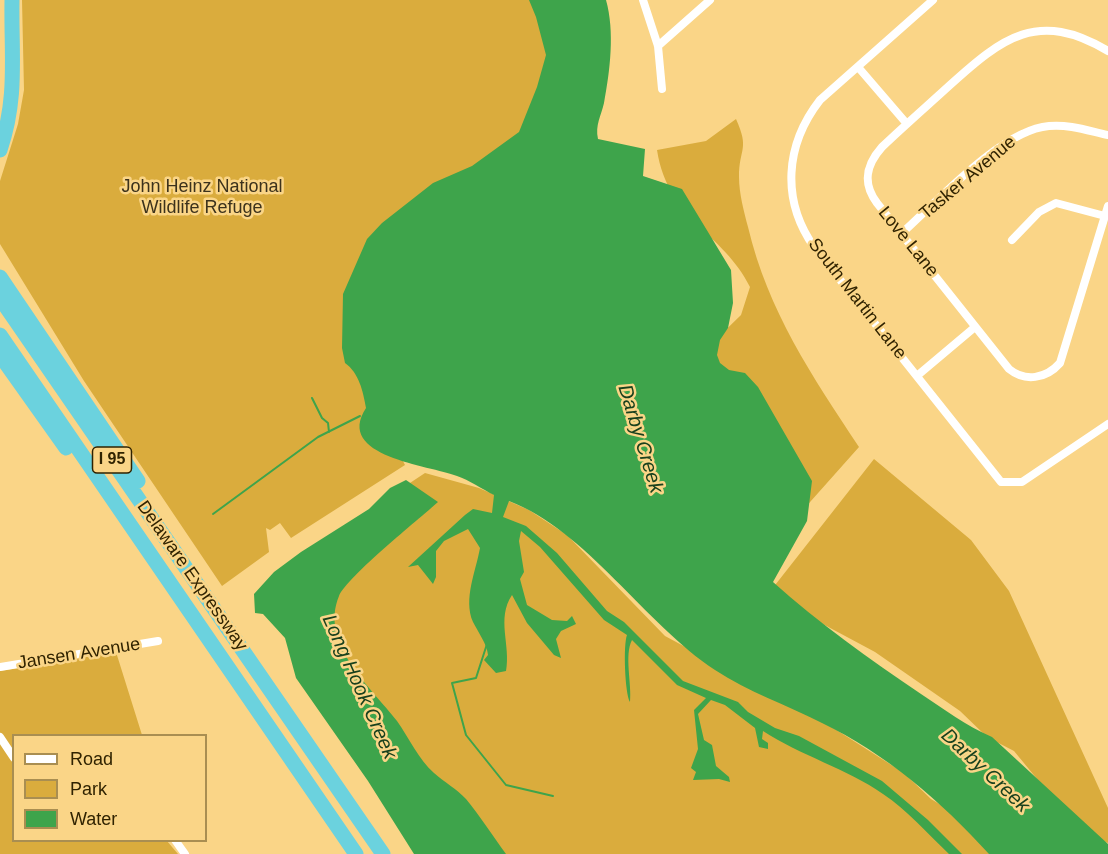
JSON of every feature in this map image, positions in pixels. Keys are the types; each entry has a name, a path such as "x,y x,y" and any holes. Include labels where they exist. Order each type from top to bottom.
{"highway":[{"path":"0,150 9,123 14,87 12,0"},
{"path":"0,270 16,301"},
{"path":"0,277 123,458 223,622"},
{"name":"Delaware Expressway","path":"0,298 383,854"},
{"name":"Delaware Expressway","path":"0,335 356,854"},
{"path":"0,355 130,537 180,599"}],"street":[{"path":"643,0 658,46 662,89"},
{"path":"658,46 710,0"},
{"name":"South Martin Lane","path":"933,0 820,100 801,127 790,167 792,199 801,224 814,247 918,375 995,477 1006,484 1022,482 1108,424"},
{"name":"Love Lane","path":"1108,51 1056,32 1038,32 1010,38 978,60 877,152 867,172 872,196 975,327 1018,375 1035,378 1056,367 1062,357 1108,206"},
{"path":"858,68 907,124"},
{"name":"Tasker Avenue","path":"901,234 1001,145 1026,131 1051,126 1067,126 1108,135"},
{"path":"1012,240 1039,212 1056,203 1105,216"},
{"path":"918,375 975,327"},
{"name":"Jansen Avenue","path":"0,667 158,641"},
{"path":"0,737 12,755"}],"green space":[{"name":"John Heinz National Wildlife Refuge","path":"22,0 534,0 552,65 402,459 405,465 291,538 280,523 270,530 266,528 269,552 222,586 84,381 0,244 0,181 18,124 24,90"},
{"path":"736,119 743,143 739,167 741,196 767,287 793,342 859,447 746,574 704,351 741,315 750,287 726,253 684,210 673,194 663,174 657,150 706,141"},
{"path":"874,459 971,540 1009,591 1108,808 1108,843 1099,839 1047,791 1014,751 987,737 960,711 875,652 819,622 772,589"},
{"path":"425,473 479,488 529,510 567,535 665,636 691,650 711,650 904,773 931,799 951,811 1005,854 463,854 333,645 321,542"},
{"path":"116,652 142,734 12,734 12,842 168,842 178,854 0,854 0,671"}],"water":[{"name":"Darby Creek","path":"529,0 606,0 609,12 611,52 604,103 598,125 598,139 645,149 643,176 682,189 731,270 733,303 728,328 720,340 717,355 720,363 729,370 745,373 758,387 812,481 807,521 773,582 882,668 955,717 992,737 1108,844 1108,854 989,854 932,797 868,749 846,735 728,678 689,651 590,555 564,533 537,515 509,501 503,517 526,526 557,553 607,611 624,622 683,681 738,702 748,712 775,728 799,736 882,781 928,820 962,854 949,854 900,807 854,777 763,731 762,739 768,743 768,749 759,747 755,728 725,705 711,700 698,714 704,740 712,745 716,766 729,777 730,782 719,779 693,780 696,772 691,768 698,749 694,710 706,698 677,685 632,640 628,661 630,702 625,669 627,635 604,620 540,547 521,531 519,541 524,572 520,579 527,605 552,620 567,621 572,616 576,624 561,631 556,639 561,658 554,655 527,623 512,595 507,604 504,623 506,671 496,673 484,660 488,655 487,651 473,622 469,604 480,548 468,529 444,541 436,551 436,577 433,584 418,565 408,567 473,509 492,513 494,495 457,476 389,456 373,448 363,438 360,425 366,408 363,395 357,377 345,363 342,348 343,294 367,239 382,223 433,183 472,166 519,132 537,87 546,55"},
{"name":"Long Hook Creek","path":"406,480 438,502 369,562 345,587 339,596 335,614 336,631 351,664 397,721 414,749 434,773 466,799 506,854 414,854 368,781 296,678 285,638 263,614 255,613 254,594 274,572 369,509 390,488"}],"waterway":[{"path":"312,398 322,418 328,423 329,432"},
{"path":"213,514 318,437 360,416"},
{"path":"487,644 476,678 452,683 466,735 506,785 553,796"}]}
